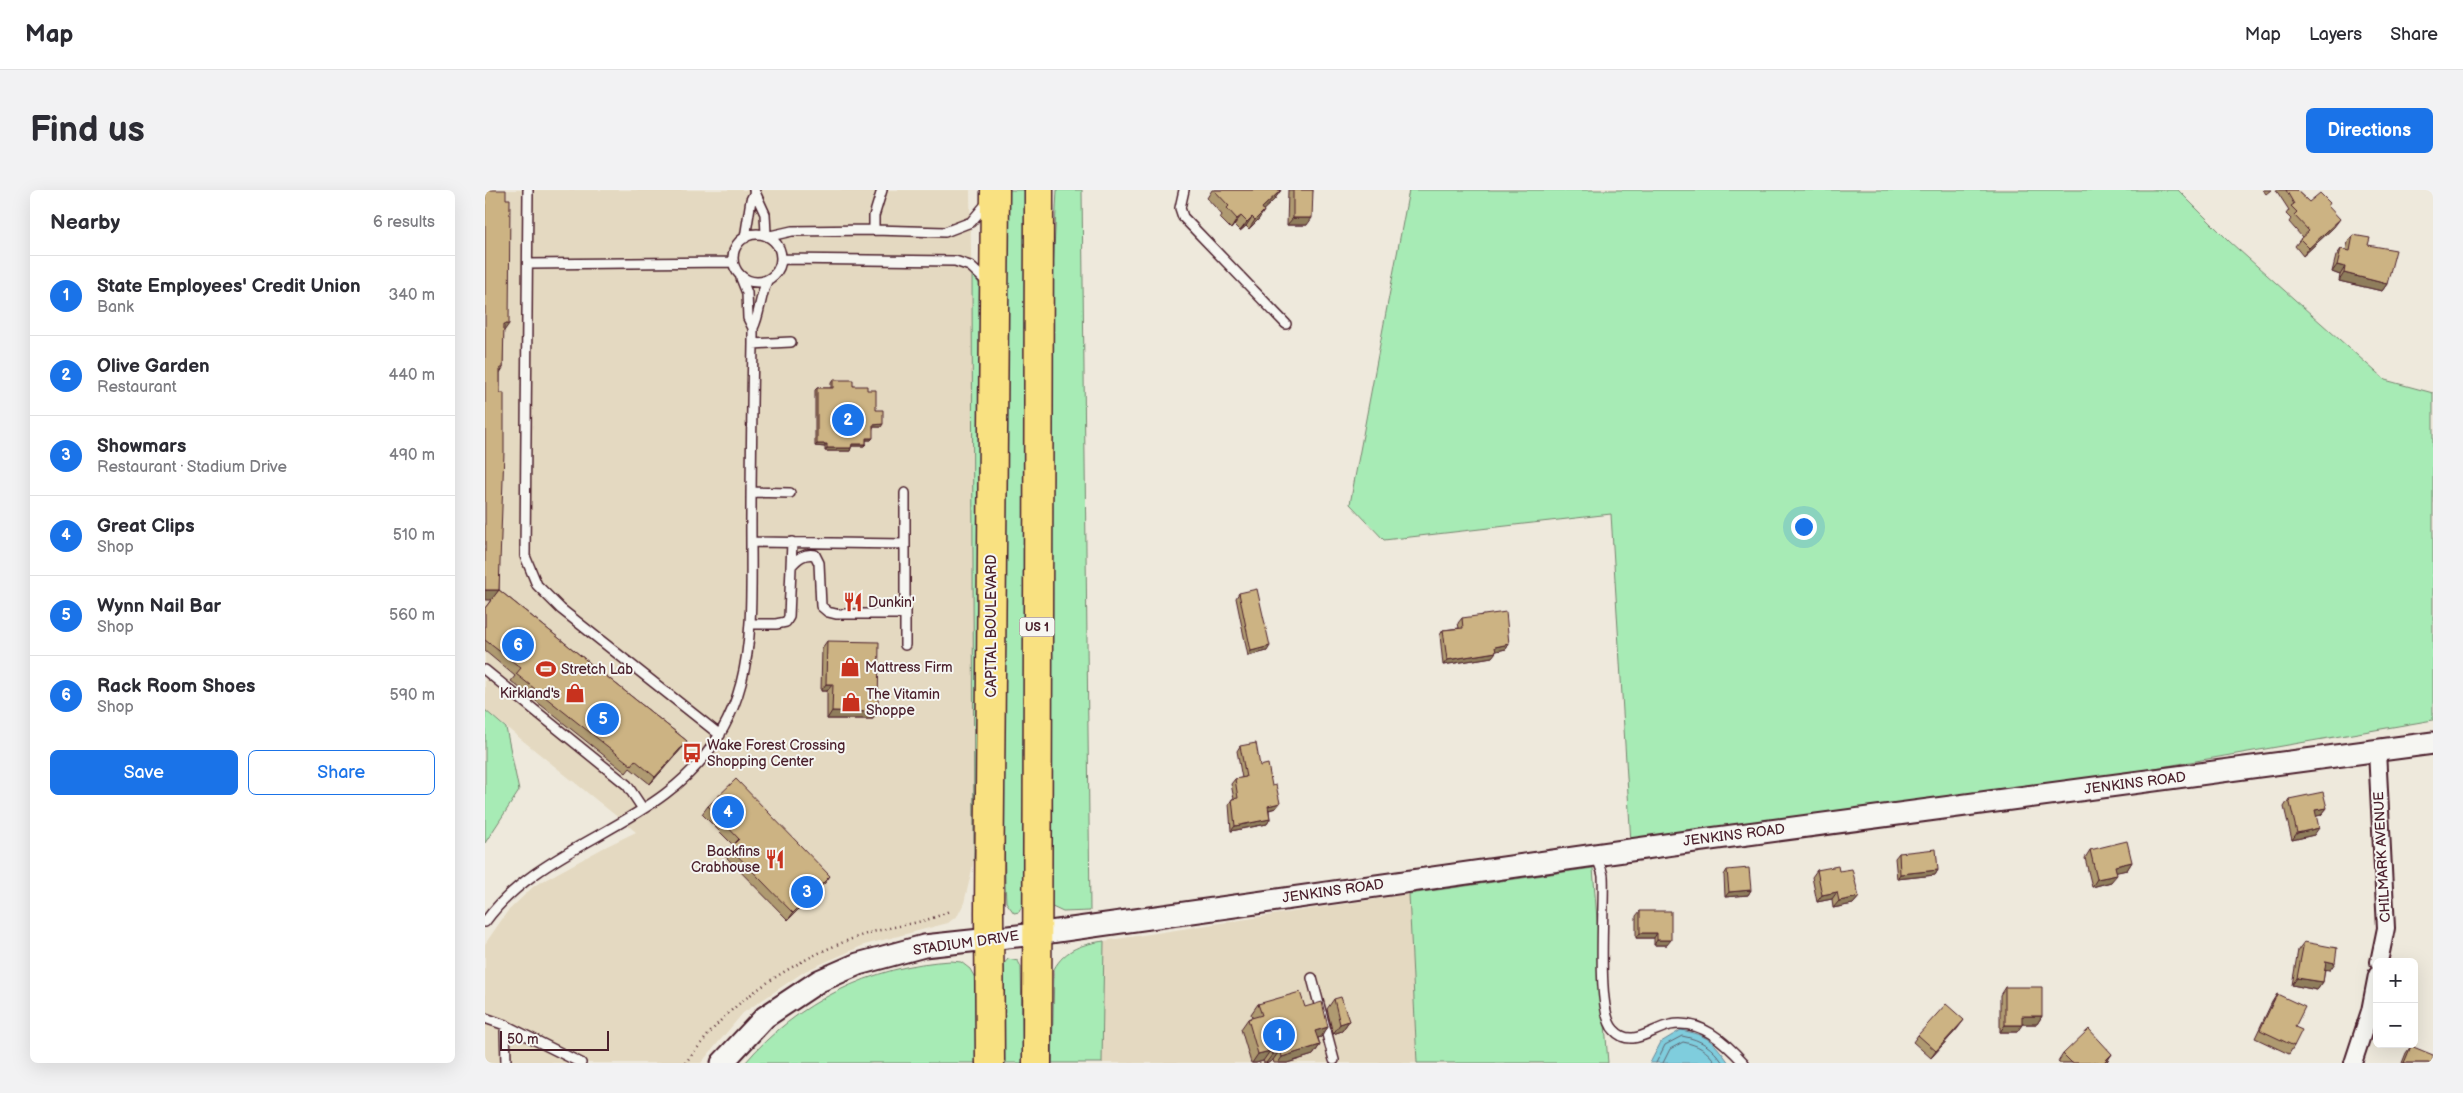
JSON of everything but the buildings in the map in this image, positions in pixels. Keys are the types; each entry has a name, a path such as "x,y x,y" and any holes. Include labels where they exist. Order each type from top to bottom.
{"highway":[{"name":"US 1","path":"1037,1063 1035,934 1039,190"},
{"name":"CAPITAL BOULEVARD","path":"990,1063 989,937 995,191"}],"street":[{"name":"JENKINS ROAD","path":"1035,934 1596,854 2433,743"},
{"name":"CHILMARK AVENUE","path":"2377,751 2386,928 2380,958"},
{"name":"STADIUM DRIVE","path":"722,1063 765,1018 819,982 858,964 923,946 989,937 1035,934"},
{"path":"2353,1063 2370,1011 2373,996"}],"lane":[{"path":"528,190 525,556 537,585 561,609 720,735"},
{"path":"874,230 874,216 882,190"},
{"path":"1184,190 1180,208 1183,217 1286,324"},
{"path":"745,238 793,231 874,230 945,232 971,222 995,191"},
{"path":"485,922 498,904 517,887 643,809 690,773 720,735 740,691 747,660 751,624 753,328 767,281 777,272 781,259 777,245 768,235 765,214 754,192"},
{"path":"753,328 748,318 747,293 732,262 735,248 745,238 754,192"},
{"path":"781,259 955,261 970,266 980,274 993,290"},
{"path":"528,264 732,262"},
{"path":"741,278 753,283 767,281"},
{"path":"753,344 791,342"},
{"path":"751,492 790,493"},
{"path":"905,493 905,645"},
{"path":"751,542 905,544"},
{"path":"751,624 786,622 790,610 792,542"},
{"path":"791,566 799,557 808,554 815,555 819,563 821,606 827,612 836,614 905,614"},
{"path":"485,670 627,785 643,809"},
{"path":"1596,854 1603,875 1602,948 1606,1015 1612,1029 1622,1037 1631,1038 1645,1036 1670,1025 1689,1026 1707,1031 1724,1041 1744,1063"},
{"path":"1313,978 1334,1060"},
{"path":"485,1018 505,1025 581,1063"},
{"path":"505,1025 506,1063"}],"shaded area":[{"path":"485,190 970,190 974,861 964,903 958,915 948,923 864,945 805,971 743,1013 701,1063 485,1063 485,944 507,912 534,886 636,832 485,710"},
{"path":"1409,894 1417,1063 1102,1063 1104,941"}],"green space":[{"path":"1002,190 1031,190 1023,904 1019,912 1014,913 1006,902 1005,882 1000,575"},
{"path":"1057,190 1082,190 1090,911 1063,912 1050,906 1049,351"},
{"path":"1409,190 2178,190 2230,242 2385,380 2433,393 2433,720 2109,776 1631,843 1611,514 1384,540 1350,504"},
{"path":"972,274 981,286 982,682 974,861"},
{"path":"485,710 506,728 519,791 485,843"},
{"path":"1593,868 1608,1063 1417,1063 1409,894"},
{"path":"1104,941 1102,1063 1052,1063 1054,969 1058,962 1069,952 1089,944"},
{"path":"1008,959 1018,961 1021,967 1023,1063 1001,1063 1003,965"},
{"path":"951,961 961,962 970,969 979,985 982,1063 745,1063 788,1022 812,1005 838,991 865,979 893,970"}],"water":[{"path":"1681,1030 1698,1034 1709,1040 1719,1049 1729,1063 1650,1063 1661,1042"}],"place":[{"name":"Olive Garden","path":"848,420"},
{"name":"Dunkin'","path":"853,602"},
{"name":"Rack Room Shoes","path":"518,645"},
{"name":"Mattress Firm","path":"850,667"},
{"name":"Stretch Lab","path":"546,669"},
{"name":"Kirkland's","path":"575,693"},
{"name":"The Vitamin Shoppe","path":"851,702"},
{"name":"Wynn Nail Bar","path":"603,719"},
{"name":"Wake Forest Crossing Shopping Center","path":"692,753"},
{"name":"Great Clips","path":"728,812"},
{"name":"Backfins Crabhouse","path":"775,859"},
{"name":"Showmars","path":"807,892"},
{"name":"State Employees' Credit Union","path":"1279,1035"}]}
